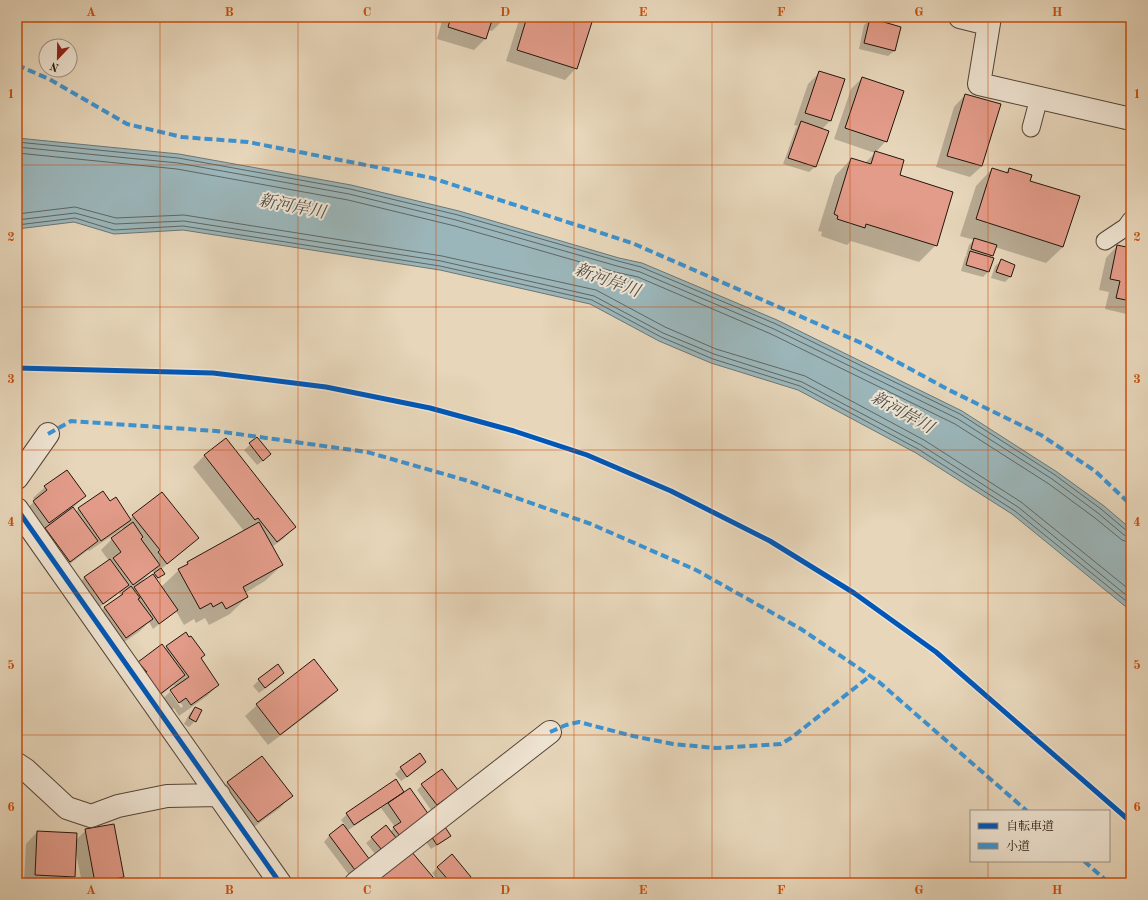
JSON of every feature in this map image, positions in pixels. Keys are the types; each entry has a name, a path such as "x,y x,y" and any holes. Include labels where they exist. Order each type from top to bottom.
{"street":[{"path":"960,17 989,20 979,84 1131,119"},
{"path":"17,478 48,434"},
{"path":"17,509 280,883"},
{"path":"356,883 550,732"},
{"path":"17,764 26,770 67,808 90,816 118,806 167,796 218,795"}],"lane":[{"path":"1030,128 1039,98"},
{"path":"1106,241 1126,227 1131,220"}],"water":[{"name":"新河岸川","path":"17,138 179,154 351,185 459,211 619,258 642,263 777,320 962,411 1057,472 1104,506 1131,529 1131,611 1012,514 916,453 798,390 711,363 659,341 590,304 440,270 183,230 114,234 74,222 17,229"}],"building":[{"path":"451,17 493,17 486,39 448,27"},
{"path":"527,17 574,17 592,22 577,69 517,50"},
{"path":"870,18 901,27 895,51 864,43"},
{"path":"819,71 845,79 831,121 805,113"},
{"path":"862,77 904,91 887,142 845,128"},
{"path":"965,94 1001,104 982,166 947,156"},
{"path":"801,121 829,131 816,167 788,158"},
{"path":"875,151 904,160 900,175 953,192 937,246 866,224 865,228 837,219 838,216 834,214 851,158 871,164"},
{"path":"992,168 1008,173 1009,168 1032,175 1030,181 1080,196 1063,247 976,219"},
{"path":"974,238 997,245 993,256 971,249"},
{"path":"1117,245 1131,248 1131,301 1116,298 1120,281 1110,279"},
{"path":"970,251 994,258 989,272 966,265"},
{"path":"1001,259 1015,265 1011,277 996,272"},
{"path":"257,437 271,454 263,461 249,443"},
{"path":"226,438 296,527 277,542 258,518 255,520 204,455"},
{"path":"67,470 86,496 49,523 33,501 47,490 44,486"},
{"path":"103,491 110,501 116,497 131,520 101,541 78,508"},
{"path":"162,492 199,538 167,564 158,552 160,550 132,515"},
{"path":"73,507 98,541 70,562 45,528"},
{"path":"133,522 143,537 141,539 160,565 133,585 113,558 121,552 111,538"},
{"path":"259,522 283,565 243,587 248,597 226,609 222,602 213,607 211,603 200,609 178,569 188,564 187,562"},
{"path":"110,559 129,585 103,604 84,577"},
{"path":"161,568 165,574 158,578 154,573"},
{"path":"153,574 178,610 159,624 134,587"},
{"path":"131,586 140,598 138,599 153,619 126,638 104,607 123,594 122,593"},
{"path":"186,632 189,637 191,636 205,655 201,658 219,685 191,705 186,698 179,703 170,690 189,677 166,646"},
{"path":"162,644 185,675 159,695 144,674 147,672 138,662"},
{"path":"314,659 338,690 280,735 256,704"},
{"path":"278,664 284,673 265,688 258,679"},
{"path":"195,707 202,710 196,722 189,718"},
{"path":"420,753 426,762 407,777 400,767"},
{"path":"262,756 293,796 258,822 227,782"},
{"path":"442,769 458,790 437,805 421,784"},
{"path":"396,779 404,792 354,825 346,813"},
{"path":"410,788 429,815 400,836 393,827 401,822 388,803"},
{"path":"114,824 124,877 95,883 85,829"},
{"path":"343,824 370,860 355,870 329,835"},
{"path":"443,824 451,836 437,845 429,833"},
{"path":"386,825 397,839 382,850 371,837"},
{"path":"37,831 77,833 75,877 35,875"},
{"path":"411,851 438,883 373,882"},
{"path":"452,854 471,877 469,879 472,882 471,883 451,883 437,867"}],"marked path":[{"path":"17,65 49,79 127,124 182,137 248,142 432,178 632,243 866,345 949,390 1041,435 1095,471 1131,505"},
{"path":"48,434 71,421 216,431 367,452 465,480 591,524 696,570 801,629 879,682 1026,810"},
{"path":"550,732 566,725 579,722 633,736 673,744 716,748 781,744 791,738 870,676"},
{"path":"1085,862 1109,883"}],"cycle path":[{"path":"17,368 213,373 326,387 430,408 514,431 587,455 671,491 770,541 854,593 936,652 1131,822"},
{"path":"17,509 280,883"}]}
